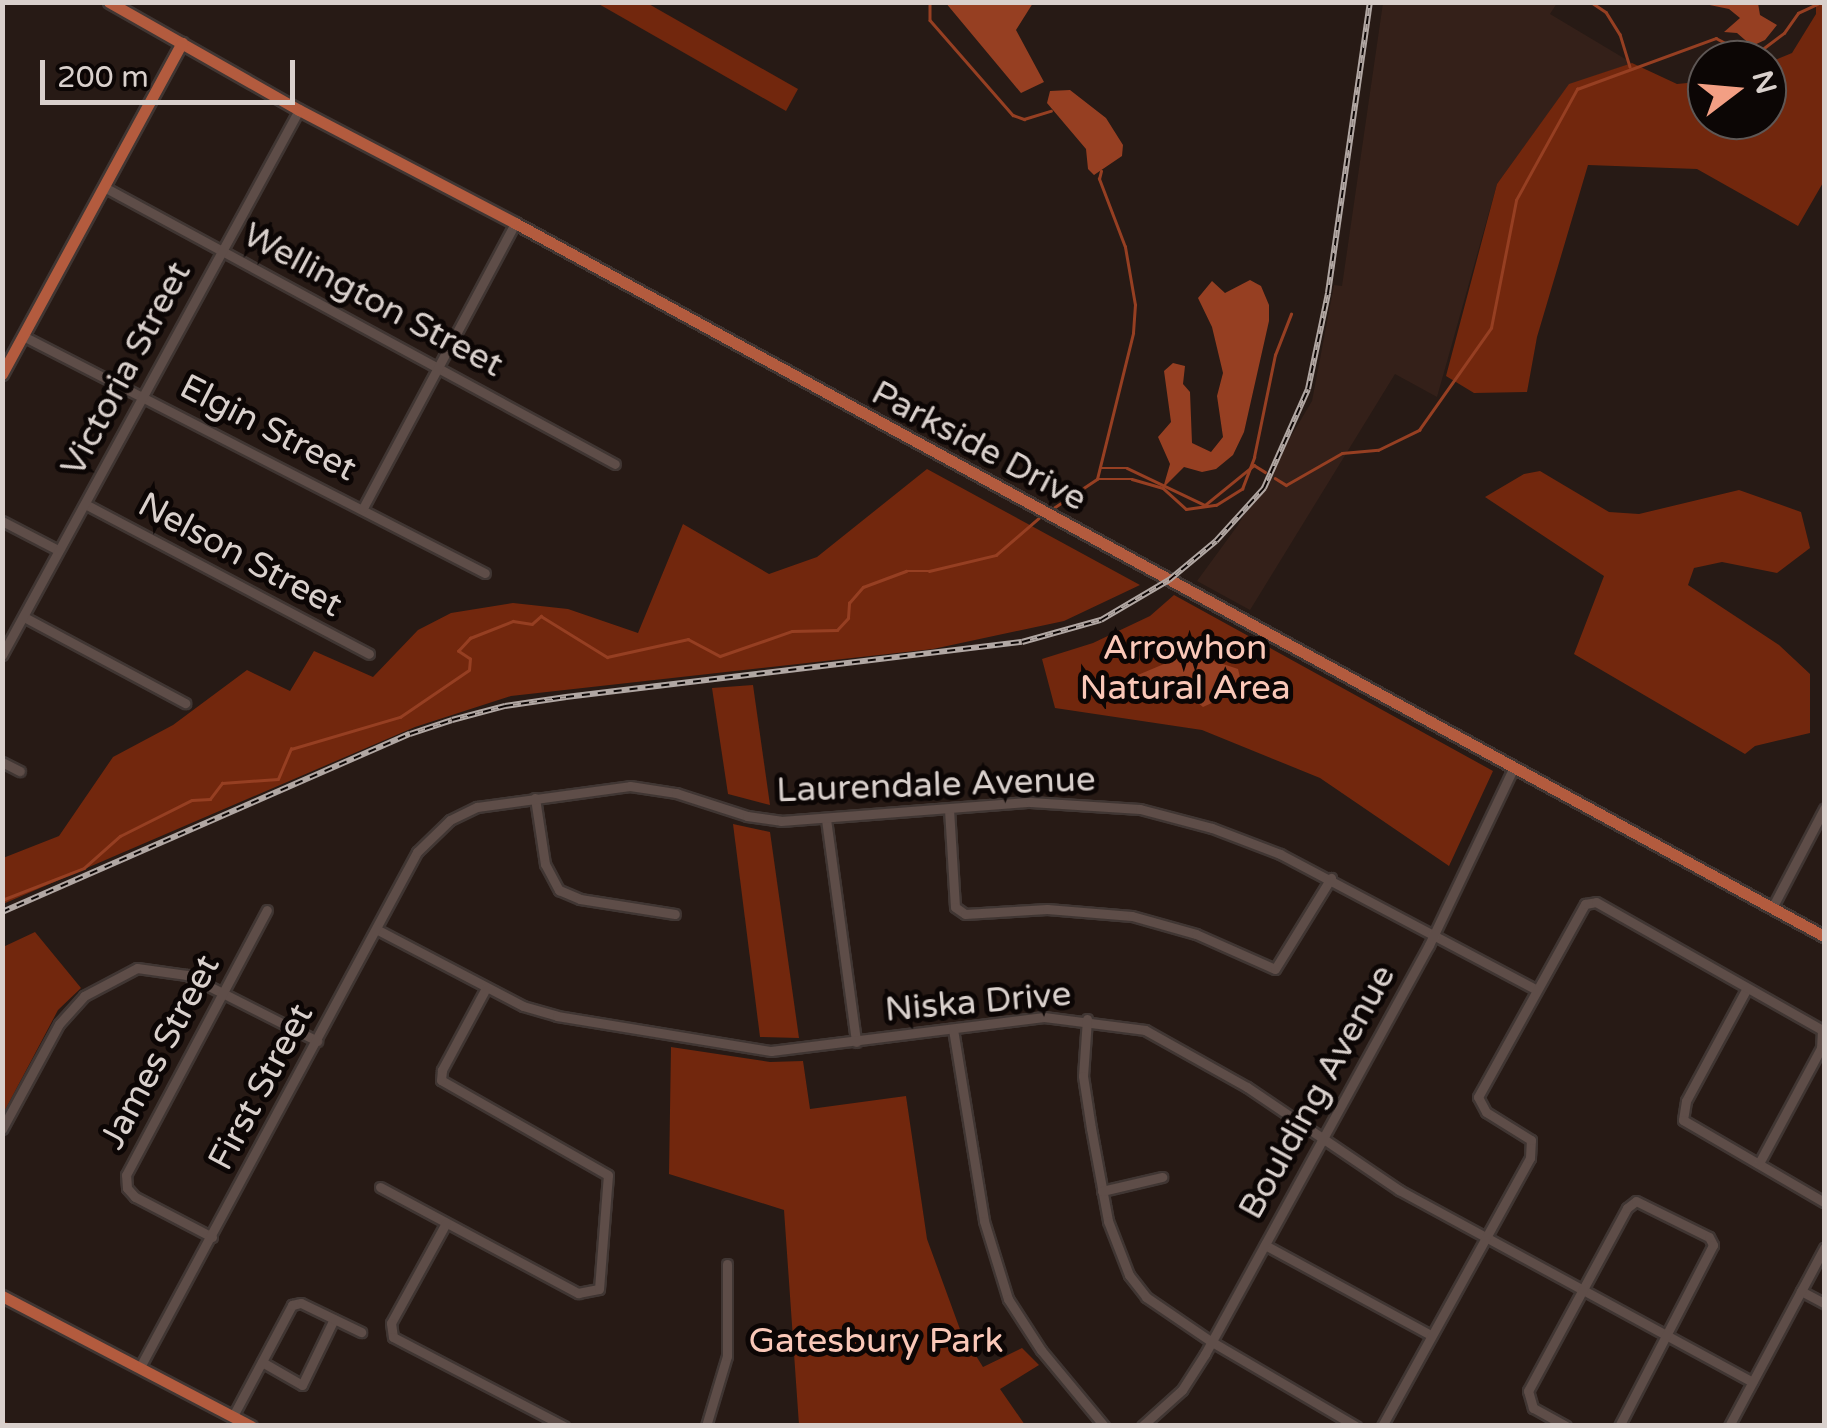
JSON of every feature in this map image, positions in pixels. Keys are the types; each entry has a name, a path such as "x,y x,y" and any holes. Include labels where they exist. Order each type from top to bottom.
{"main road":[{"name":"Parkside Drive","path":"108,2 298,110 516,223 1824,936"},
{"path":"2,374 182,43"},
{"path":"2,1296 250,1426"}],"street":[{"name":"Victoria Street","path":"2,655 298,110"},
{"name":"Wellington Street","path":"104,188 440,366 615,464"},
{"path":"363,508 516,223"},
{"name":"Elgin Street","path":"24,336 485,573"},
{"name":"Nelson Street","path":"85,504 369,654"},
{"path":"2,521 58,550"},
{"path":"24,617 186,703"},
{"path":"2,762 20,770"},
{"name":"Boulding Avenue","path":"1142,1426 1190,1380 1212,1342 1434,933 1514,767"},
{"name":"Laurendale Avenue","path":"432,835 468,810 612,786 644,787 757,819 826,819 1030,802 1140,809 1212,828 1330,878 1536,989"},
{"path":"535,798 545,864 559,890 580,899 674,914"},
{"path":"949,809 954,907 965,914 1047,909 1132,916 1196,934 1275,968 1330,878"},
{"path":"1772,908 1824,809"},
{"path":"826,819 856,1042"},
{"name":"First Street","path":"140,1367 417,852 432,835"},
{"path":"1382,1426 1532,1145 1526,1135 1482,1108 1478,1096 1578,910 1589,902 1816,1024 1824,1036 1759,1163"},
{"name":"James Street","path":"212,1237 135,1197 127,1188 126,1175 268,910"},
{"name":"Niska Drive","path":"376,929 486,988 557,1016 771,1051 1044,1017 1087,1019 1144,1030 1186,1049 1399,1190 1752,1382"},
{"path":"2,1129 58,1024 84,996 137,968 169,970 223,992 317,1041"},
{"path":"380,1187 578,1294 594,1294 601,1286 608,1175 442,1080 442,1070 486,988"},
{"path":"1746,988 1682,1113 1688,1126 1824,1202"},
{"path":"1087,1019 1083,1076 1102,1192 1111,1233 1137,1286 1212,1342 1356,1426"},
{"path":"953,1028 984,1221 1008,1299 1040,1350 1104,1426"},
{"path":"1102,1192 1162,1177"},
{"path":"1566,1426 1533,1408 1528,1395 1627,1208 1636,1201 1647,1202 1709,1237 1713,1245 1619,1426"},
{"path":"446,1222 391,1323 393,1337 564,1426"},
{"path":"1265,1245 1432,1335"},
{"path":"1729,1426 1824,1248"},
{"path":"706,1426 726,1356 727,1264"},
{"path":"1802,1291 1824,1303"},
{"path":"233,1416 292,1305 301,1303 361,1332"},
{"path":"262,1362 302,1385 334,1318"}],"shaded area":[{"path":"945,2 1033,3 1016,30 1044,82 1021,93"},
{"path":"1383,3 1557,3 1550,14 1632,63 1569,85 1497,184 1437,397 1395,374 1250,610 1197,581 1238,525 1312,401 1334,285 1342,286"},
{"path":"1700,3 1758,3 1760,15 1777,25 1765,40 1745,40 1737,33 1724,32 1740,18 1729,9"},
{"path":"1070,90 1106,118 1123,145 1122,156 1094,175 1088,169 1086,149 1047,103 1050,91"},
{"path":"1250,280 1261,286 1269,305 1269,321 1244,432 1233,455 1216,469 1202,472 1184,467 1163,488 1170,464 1158,437 1171,422 1164,371 1173,363 1185,366 1183,384 1190,392 1192,443 1211,452 1223,437 1217,396 1223,373 1212,327 1198,298 1212,281 1225,293"},
{"path":"1190,653 1238,669 1241,681 1236,692 1203,707 1186,693 1173,697 1166,688 1142,694 1125,686 1126,680"}],"green space":[{"path":"597,3 647,3 798,89 786,111"},
{"path":"1816,3 1824,3 1824,181 1798,226 1697,169 1588,165 1537,337 1527,392 1474,393 1446,376 1497,184 1569,84 1632,63 1677,84 1687,83 1687,140 1787,140 1787,55 1816,14"},
{"path":"927,469 1140,585 1064,621 933,649 511,696 415,727 3,904 3,858 59,836 113,757 173,725 247,670 290,691 314,651 373,677 418,630 451,613 513,603 568,609 638,633 683,524 769,574 817,557"},
{"path":"1540,471 1609,512 1639,514 1739,490 1801,512 1810,548 1777,573 1722,562 1694,568 1688,585 1779,645 1810,674 1810,733 1755,746 1745,754 1574,654 1604,576 1485,497 1524,474"},
{"name":"Arrowhon Natural Area","path":"1174,595 1493,771 1449,866 1320,778 1202,730 1055,708 1042,659 1093,643 1150,616"},
{"path":"753,685 770,805 728,794 712,688"},
{"path":"733,824 770,832 799,1038 760,1037"},
{"path":"35,932 81,988 58,1010 3,1114 3,947"},
{"name":"Gatesbury Park","path":"671,1047 770,1062 803,1061 810,1109 906,1096 927,1239 961,1332 983,1367 1022,1348 1039,1365 1000,1389 1025,1425 799,1425 784,1210 669,1174"}],"waterway":[{"path":"930,2 930,20 1013,115 1024,119 1051,111"},
{"path":"1591,2 1606,12 1620,34 1630,67"},
{"path":"1275,478 1286,485 1342,453 1378,450 1419,430 1491,328 1516,200 1577,89 1716,38 1752,57 1784,33 1798,13 1817,4"},
{"path":"1052,509 1097,479 1133,333 1135,305 1125,247 1099,179 1101,171"},
{"path":"1097,479 1132,479 1163,488 1186,509 1216,505 1242,489 1254,457 1275,355 1291,314"},
{"path":"1101,468 1127,468 1205,505 1254,465 1265,472"},
{"path":"2,900 84,868 120,836 192,800 210,799 222,783 278,779 291,749 400,717 469,670 470,659 458,651 470,638 513,621 532,624 541,616 607,657 688,639 720,656 792,631 837,630 848,618 849,603 863,587 906,571 929,571 996,555 1041,516"},
{"path":"2,1423 13,1425"}],"railway":[{"path":"2,912 410,734 452,720 505,706 566,697 1022,642 1101,620 1169,580 1216,541 1264,488 1308,389 1328,293 1370,2"}]}
